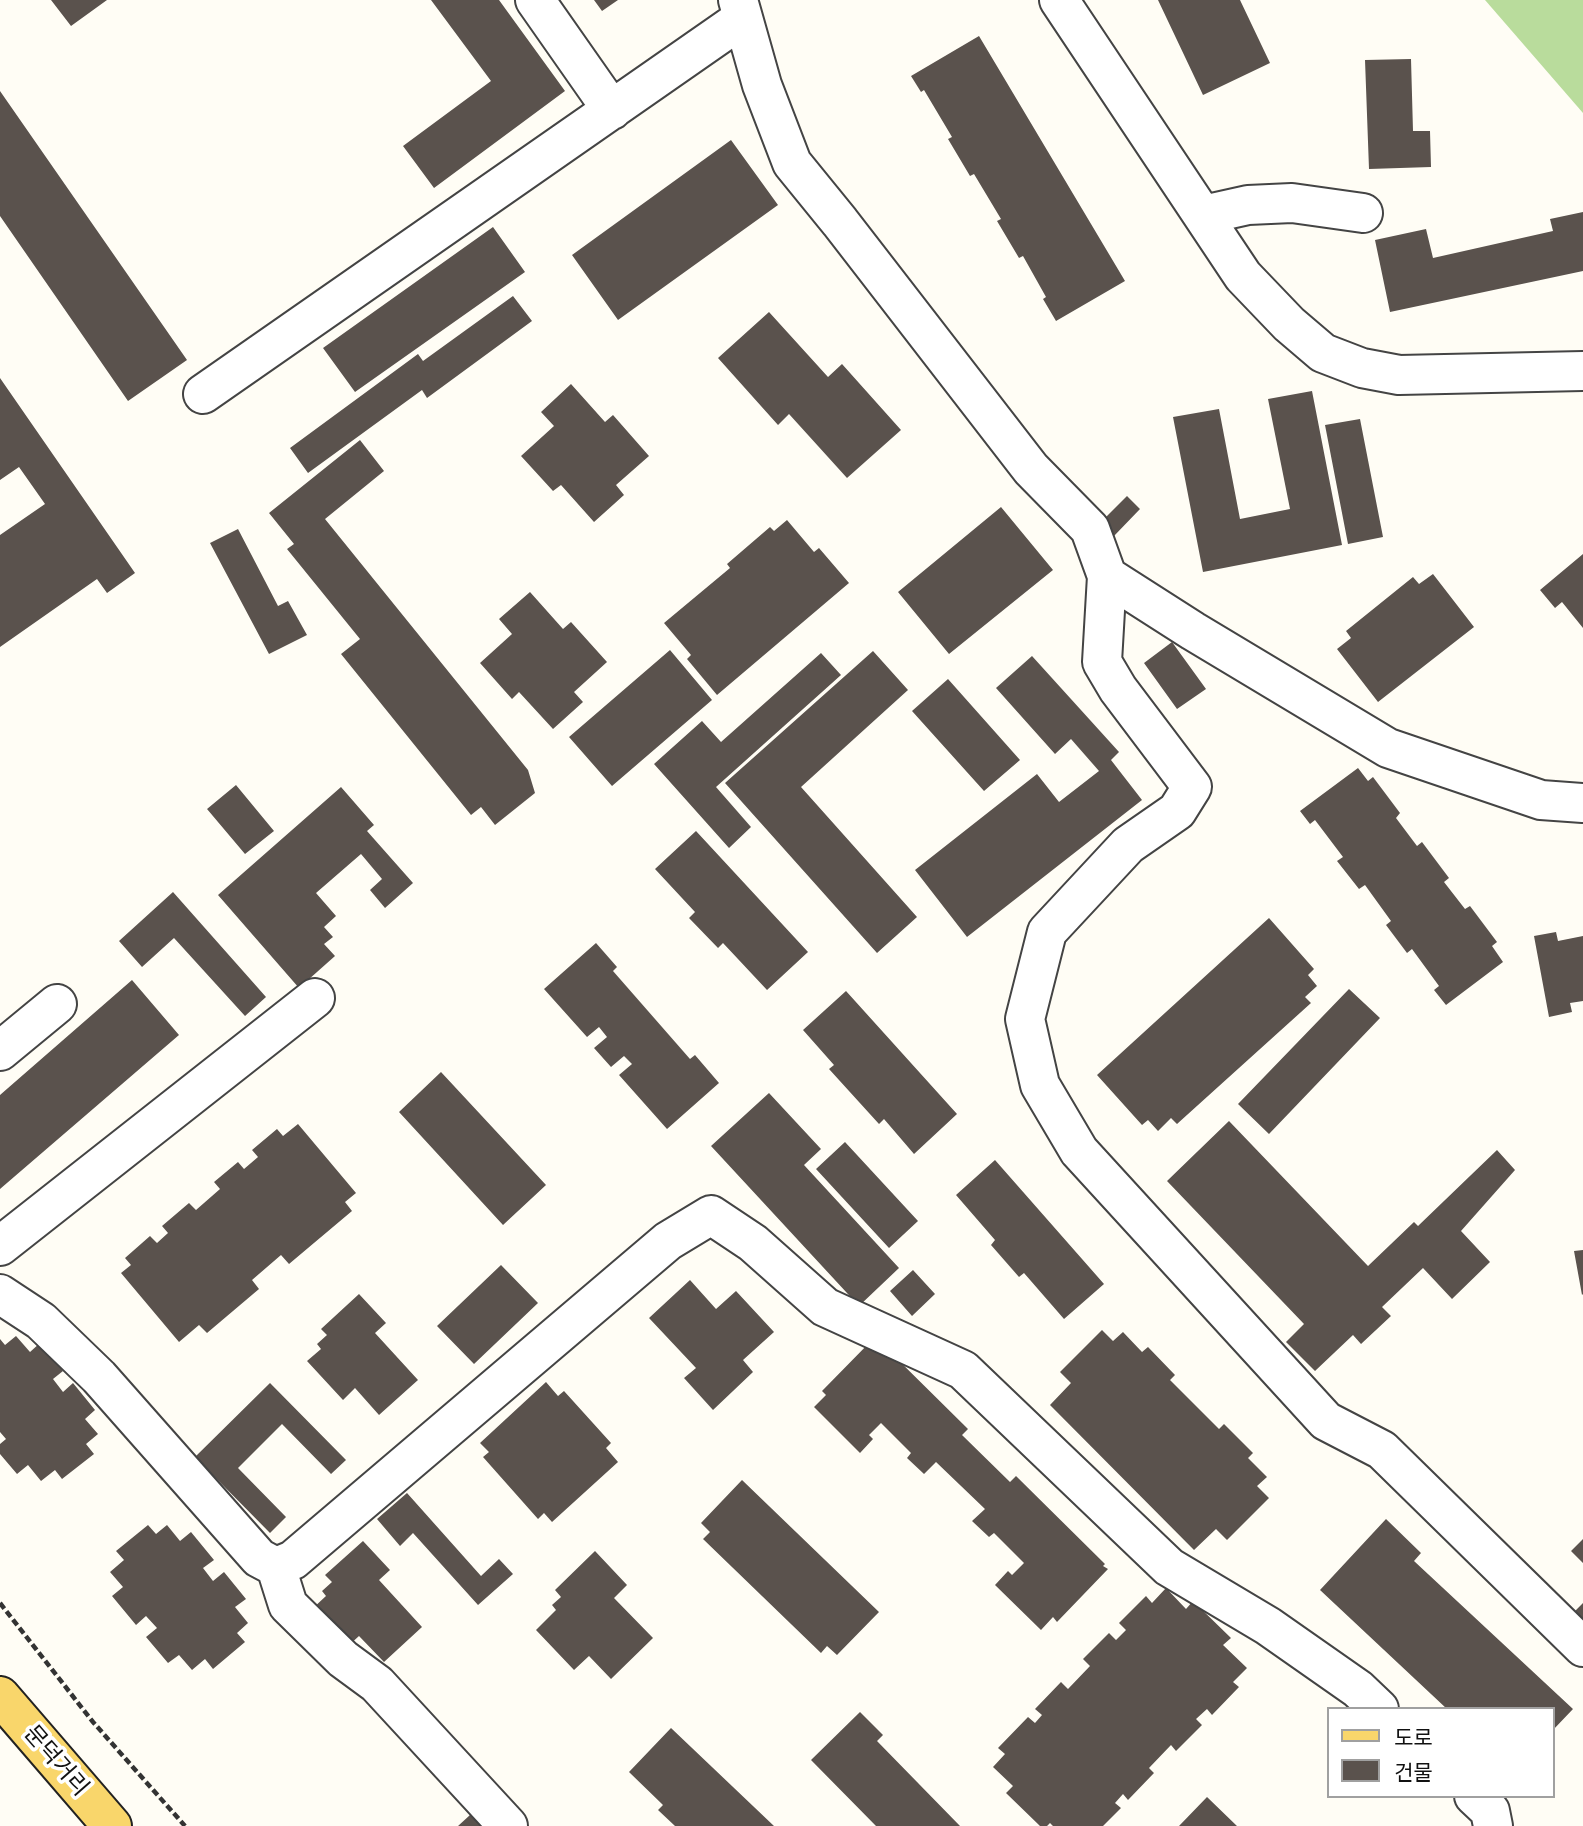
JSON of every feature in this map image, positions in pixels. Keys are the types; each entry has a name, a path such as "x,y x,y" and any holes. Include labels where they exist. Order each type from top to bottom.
{"main road":[{"name":"문덕거리","path":"0,1696 112,1826"}],"street":[{"path":"535,0 612,110"},
{"path":"1059,0 1243,275 1289,324 1323,353 1362,368 1399,375 1583,371"},
{"path":"203,394 612,110 740,9 762,85 792,163 1031,469 1090,528 1107,576 1102,662 1118,689 1192,787 1177,811 1128,845 1047,932 1025,1020 1040,1085 1079,1151 1326,1421 1382,1450 1583,1647"},
{"path":"1203,215 1248,205 1292,203 1363,214"},
{"path":"1107,576 1388,748 1541,800 1583,803"},
{"path":"0,1246 315,998"},
{"path":"0,1051 57,1004"},
{"path":"276,1567 293,1560 668,1241 711,1215 753,1243 825,1307 963,1370 1169,1567 1268,1626 1358,1689 1377,1707"},
{"path":"0,1294 41,1321 99,1377 259,1558 276,1567 288,1605 343,1659 377,1684 508,1826"},
{"path":"1476,1798 1490,1811 1493,1826"}],"path":[{"path":"0,1603 93,1722 185,1826"}],"green space":[{"path":"1485,0 1583,0 1583,113"}],"building":[{"path":"51,0 107,0 71,26"},
{"path":"431,0 499,0 565,91 434,188 403,146 491,81"},
{"path":"594,0 618,0 602,11"},
{"path":"1158,0 1240,0 1270,63 1203,95"},
{"path":"979,36 1125,281 1056,321 1023,256 1019,258 997,221 1001,219 974,174 970,176 948,139 952,137 924,90 921,92 911,76"},
{"path":"1411,59 1413,131 1430,131 1431,167 1369,169 1365,60"},
{"path":"0,91 187,360 128,401 0,216"},
{"path":"731,140 778,205 618,320 572,255"},
{"path":"1583,212 1583,271 1390,312 1375,240 1426,229 1433,258 1553,231 1550,219"},
{"path":"493,227 525,272 355,392 323,348"},
{"path":"513,296 532,321 427,398 422,390 308,473 290,448 418,354 423,361"},
{"path":"769,312 828,377 842,364 901,430 847,478 789,414 778,425 718,358"},
{"path":"0,378 135,573 107,593 97,579 0,647 0,535 45,504 19,467 0,480"},
{"path":"571,384 605,422 613,415 649,456 616,485 624,495 594,522 561,485 553,491 521,456 554,426 541,412"},
{"path":"1312,391 1342,545 1203,572 1173,417 1219,409 1240,519 1290,509 1268,399"},
{"path":"1360,419 1383,537 1348,544 1325,425"},
{"path":"360,440 384,471 325,519 528,770 535,793 495,825 481,807 471,815 341,654 360,639 287,549 294,544 269,513"},
{"path":"1127,496 1140,509 1114,536 1100,523"},
{"path":"1001,507 1053,570 949,654 898,592"},
{"path":"787,520 814,552 819,548 849,583 717,695 687,659 691,655 664,623 730,568 727,564 770,527 774,531"},
{"path":"238,529 278,606 288,601 307,635 269,654 210,543"},
{"path":"1583,554 1583,628 1562,602 1555,608 1540,590"},
{"path":"1433,574 1474,627 1378,702 1337,649 1351,638 1346,631 1413,577 1419,584"},
{"path":"530,592 563,629 571,622 607,662 574,692 583,702 553,729 519,692 512,699 480,663 512,634 499,619"},
{"path":"1172,642 1206,689 1177,709 1144,663"},
{"path":"670,650 712,700 612,786 569,737"},
{"path":"873,651 908,690 801,787 917,917 877,953 725,783"},
{"path":"821,653 841,675 716,787 751,827 729,848 654,764 702,721 721,742"},
{"path":"1032,656 1119,752 1111,760 1142,800 967,937 915,870 1037,774 1059,802 1099,771 1071,739 1055,754 996,688"},
{"path":"948,679 1020,760 984,791 912,711"},
{"path":"1358,768 1368,781 1373,777 1400,813 1396,818 1417,846 1422,842 1449,878 1444,882 1465,909 1470,906 1497,942 1492,946 1503,962 1446,1005 1434,990 1439,986 1412,949 1407,953 1386,925 1391,921 1365,885 1359,889 1337,861 1343,857 1315,820 1310,824 1300,811"},
{"path":"236,785 274,831 245,854 207,809"},
{"path":"341,787 374,825 367,831 413,883 385,908 370,890 382,879 361,854 316,893 336,916 324,927 333,937 324,944 335,956 299,988 218,895"},
{"path":"696,831 808,952 767,990 723,943 718,948 689,918 695,912 655,869"},
{"path":"173,892 266,997 245,1016 174,938 142,967 119,941"},
{"path":"1269,918 1314,969 1308,975 1317,986 1305,997 1311,1003 1177,1124 1171,1118 1158,1131 1148,1120 1142,1125 1097,1075"},
{"path":"1556,932 1558,941 1583,936 1583,1001 1570,1003 1572,1012 1549,1017 1534,936"},
{"path":"596,943 617,967 613,971 690,1059 695,1055 719,1083 667,1129 619,1075 632,1064 624,1056 611,1067 594,1048 607,1037 599,1027 587,1037 544,989"},
{"path":"132,980 179,1035 0,1189 0,1095"},
{"path":"1349,989 1380,1018 1269,1134 1238,1104"},
{"path":"846,991 957,1114 914,1154 884,1119 879,1124 829,1069 834,1065 803,1030"},
{"path":"441,1072 546,1185 503,1225 399,1112"},
{"path":"769,1093 821,1149 804,1165 899,1268 859,1306 711,1146"},
{"path":"1229,1121 1368,1266 1414,1222 1418,1226 1497,1150 1515,1170 1461,1231 1490,1262 1452,1299 1423,1268 1382,1307 1391,1316 1361,1344 1353,1335 1315,1371 1286,1342 1304,1324 1167,1181"},
{"path":"298,1124 356,1193 345,1202 352,1211 289,1264 281,1255 252,1280 259,1289 207,1333 199,1325 179,1342 121,1273 131,1265 125,1258 150,1236 157,1243 168,1233 162,1226 189,1203 196,1210 220,1189 214,1182 238,1162 244,1169 258,1157 252,1150 277,1129 283,1136"},
{"path":"845,1142 918,1221 889,1248 816,1169"},
{"path":"995,1160 1104,1284 1064,1319 1024,1273 1019,1277 991,1245 995,1240 956,1195"},
{"path":"1583,1250 1583,1294 1582,1295 1574,1251"},
{"path":"501,1265 538,1303 474,1364 437,1326"},
{"path":"913,1270 935,1294 912,1316 890,1291"},
{"path":"690,1280 716,1309 736,1291 774,1332 743,1360 753,1372 713,1410 684,1378 696,1368 649,1318"},
{"path":"359,1294 386,1323 375,1333 418,1380 379,1415 355,1388 343,1400 307,1361 321,1349 317,1344 327,1335 321,1329"},
{"path":"1102,1330 1113,1341 1123,1332 1142,1352 1148,1347 1175,1375 1170,1380 1219,1429 1224,1424 1253,1453 1248,1458 1267,1477 1257,1486 1269,1498 1227,1540 1216,1529 1194,1550 1050,1405 1071,1383 1060,1372"},
{"path":"16,1336 30,1352 40,1343 63,1371 53,1379 63,1392 73,1383 95,1410 85,1419 98,1434 86,1444 94,1454 62,1479 55,1470 41,1481 28,1465 17,1474 0,1454 0,1444 6,1439 0,1432 0,1339 5,1345"},
{"path":"873,1339 879,1341 968,1429 962,1435 1010,1482 1016,1476 1105,1564 1103,1566 1108,1569 1057,1622 1053,1617 1041,1630 995,1585 1008,1571 1012,1575 1024,1563 994,1533 989,1537 972,1521 985,1509 936,1462 924,1474 907,1458 911,1453 881,1423 869,1435 873,1439 860,1453 814,1407 826,1395 822,1391"},
{"path":"546,1382 558,1396 564,1391 611,1443 606,1448 618,1462 552,1522 544,1513 538,1519 483,1457 489,1452 480,1443"},
{"path":"270,1383 346,1460 331,1474 282,1424 238,1468 286,1517 270,1533 195,1457"},
{"path":"742,1480 879,1612 837,1655 827,1646 821,1653 703,1539 710,1532 701,1523"},
{"path":"407,1493 481,1576 499,1559 513,1574 478,1605 413,1533 400,1546 377,1519"},
{"path":"1386,1519 1421,1553 1414,1561 1573,1709 1555,1728 1555,1707 1445,1707 1320,1590"},
{"path":"148,1525 156,1534 167,1525 180,1541 191,1532 214,1560 203,1568 213,1581 224,1572 246,1599 235,1607 248,1623 237,1633 245,1642 213,1669 205,1659 192,1670 179,1655 168,1663 146,1637 157,1628 146,1616 136,1625 112,1596 123,1587 110,1572 124,1560 116,1551"},
{"path":"1583,1539 1583,1563 1571,1551"},
{"path":"363,1541 390,1570 379,1580 422,1627 384,1662 359,1636 347,1647 312,1609 326,1596 322,1591 332,1582 325,1575"},
{"path":"595,1551 627,1585 614,1598 653,1638 611,1679 589,1656 574,1670 536,1630 556,1610 552,1605 561,1597 555,1590"},
{"path":"1166,1588 1186,1609 1193,1601 1231,1638 1223,1645 1247,1668 1233,1682 1239,1687 1212,1715 1207,1709 1196,1719 1202,1725 1176,1751 1171,1745 1149,1768 1154,1773 1128,1800 1123,1794 1115,1803 1121,1808 1103,1826 1053,1826 1050,1823 1040,1826 1006,1793 1013,1786 993,1767 1005,1754 998,1748 1028,1717 1035,1723 1042,1715 1035,1709 1061,1682 1068,1689 1090,1666 1083,1659 1109,1633 1116,1640 1126,1630 1119,1623 1146,1596 1152,1603"},
{"path":"1583,1603 1583,1629 1570,1616"},
{"path":"860,1712 883,1735 877,1741 960,1826 876,1826 811,1760"},
{"path":"671,1728 774,1826 675,1826 658,1810 663,1805 629,1772"},
{"path":"1207,1797 1237,1826 1179,1826"},
{"path":"482,1804 501,1826 458,1826"}]}
